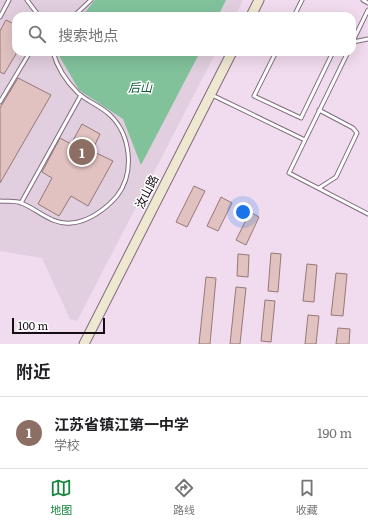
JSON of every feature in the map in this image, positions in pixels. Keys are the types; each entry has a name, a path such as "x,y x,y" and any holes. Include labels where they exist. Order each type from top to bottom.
{"street":[{"path":"246,12 252,0"},
{"path":"253,12 259,0"},
{"name":"汝山路","path":"78,344 224,56"},
{"name":"汝山路","path":"84,344 230,56"}],"lane":[{"path":"0,17 9,0"},
{"path":"27,0 36,12"},
{"path":"78,12 91,0"},
{"path":"296,12 302,0"},
{"path":"363,0 368,3"},
{"path":"356,34 368,10"},
{"path":"356,41 368,39"},
{"path":"0,102 28,56"},
{"path":"0,201 21,203 57,222 71,223 85,220 99,212 113,200 122,188 126,178 128,160 127,150 123,134 116,122 110,115 81,95 64,76 55,56"},
{"path":"274,56 254,96 301,118 331,56"},
{"path":"346,56 289,173 368,214"},
{"path":"211,94 305,140"},
{"path":"21,203 81,95"},
{"path":"319,110 353,128 357,133 336,177 319,188"}],"shaded area":[{"path":"0,0 243,0 237,12 12,12 12,56 214,56 77,321 70,319 42,258 0,251"}],"green space":[{"path":"95,0 226,0 220,12 85,12"},
{"name":"后山","path":"59,56 198,56 141,165 123,119 79,90"}],"building":[{"path":"6,20 12,23 12,56 15,56 4,74 0,72 0,31"},
{"path":"18,78 51,95 0,183 0,108"},
{"path":"82,124 100,134 92,151 113,161 88,206 71,196 59,216 38,204 52,178 42,172 60,138 71,144"},
{"path":"194,186 205,191 187,227 176,222"},
{"path":"221,197 232,203 218,231 207,226"},
{"path":"250,212 259,217 246,245 236,240"},
{"path":"271,253 281,254 278,292 268,291"},
{"path":"238,254 249,255 248,277 237,276"},
{"path":"307,264 317,265 314,302 303,301"},
{"path":"336,273 347,274 343,316 331,315"},
{"path":"206,277 216,278 210,344 199,344"},
{"path":"236,287 246,288 240,344 230,344"},
{"path":"265,300 275,301 271,342 261,341"},
{"path":"308,315 319,316 316,344 305,344"},
{"path":"338,328 350,329 349,344 336,344"}],"place":[{"name":"江苏省镇江第一中学","path":"82,152"}]}
